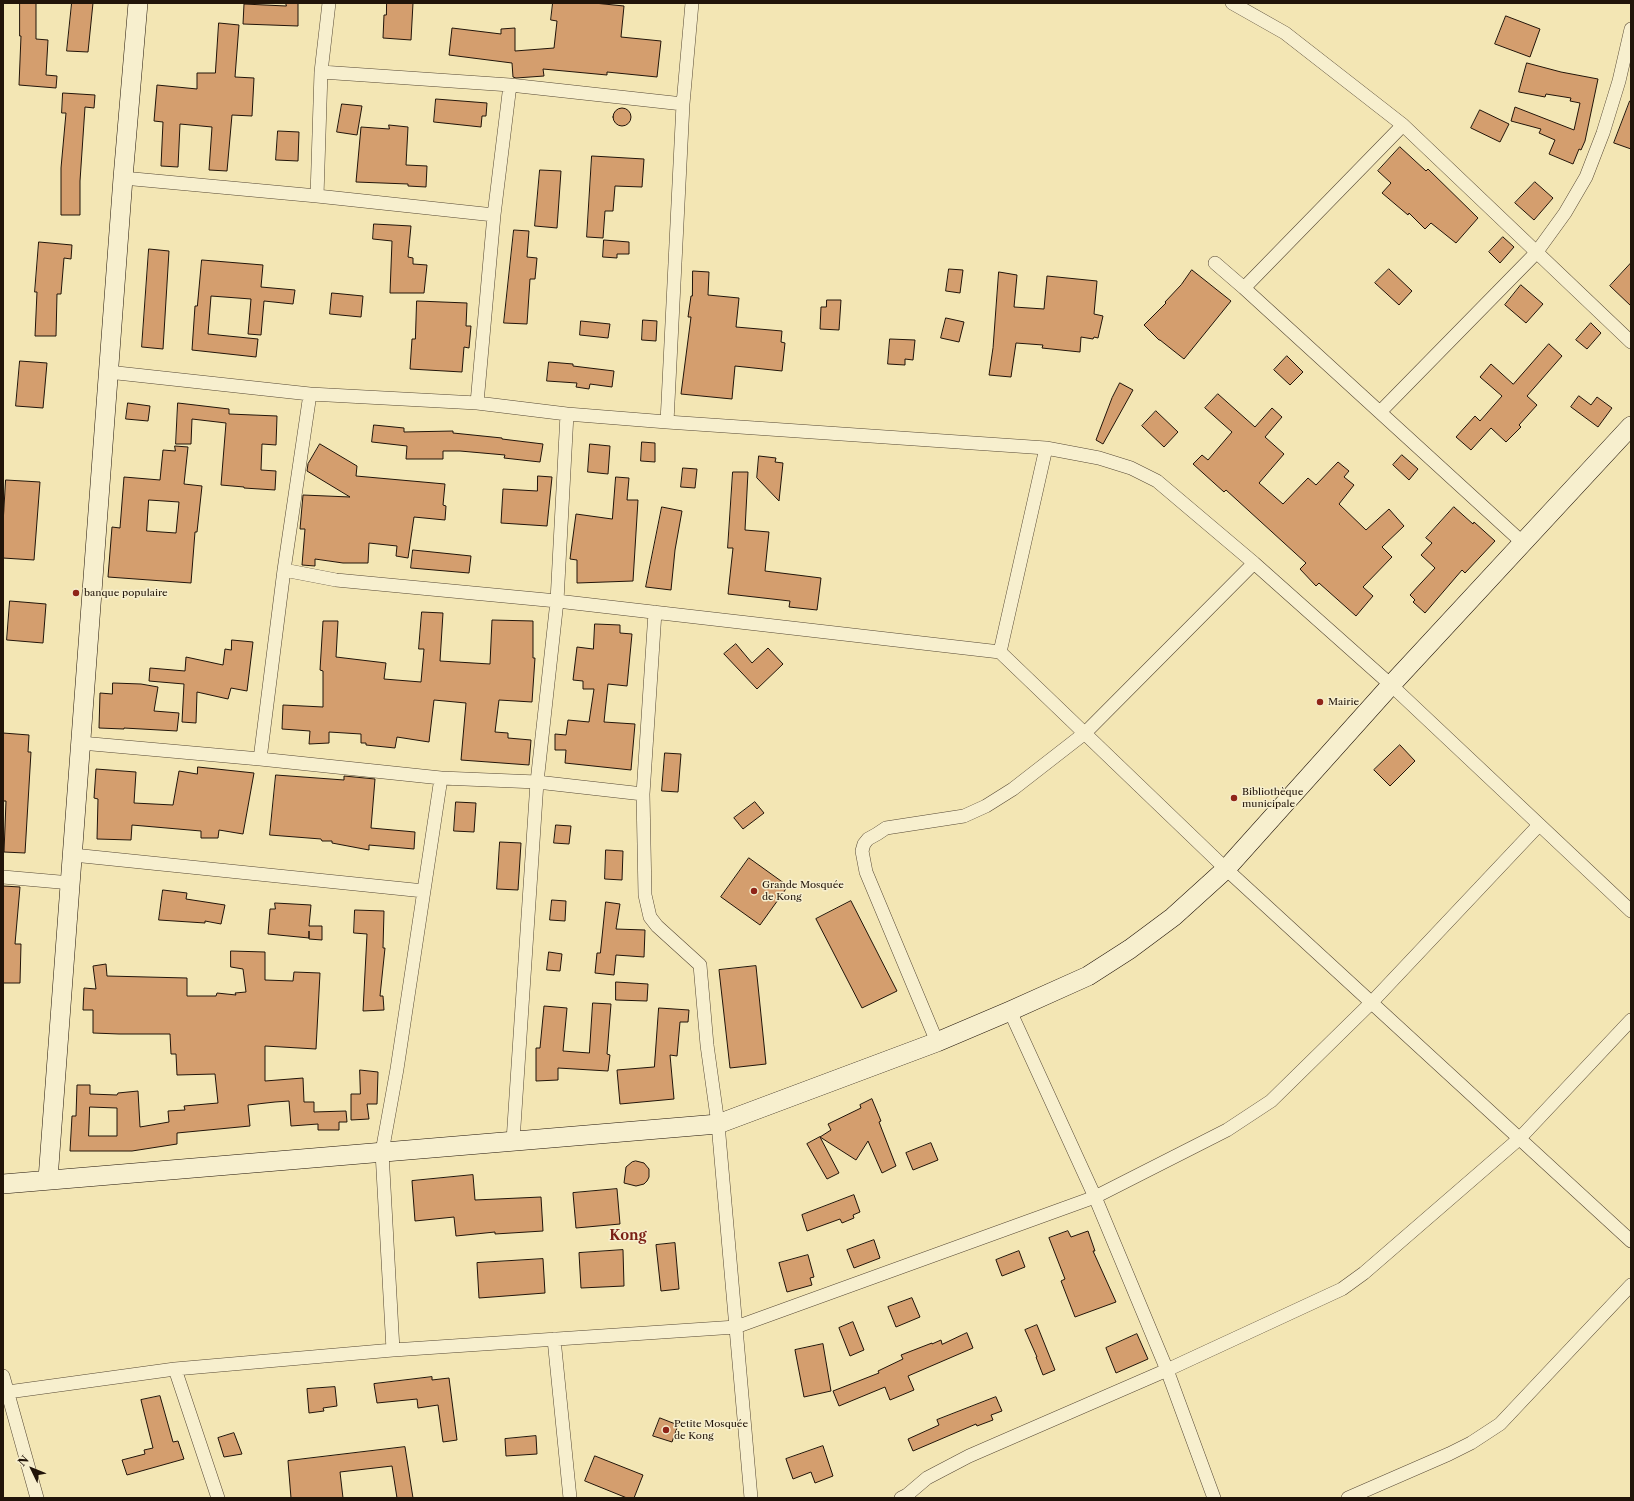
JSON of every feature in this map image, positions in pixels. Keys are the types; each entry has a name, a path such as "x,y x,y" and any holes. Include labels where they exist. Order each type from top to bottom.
{"main road":[{"path":"48,1179 108,372 138,3"},
{"path":"3,1184 48,1179 718,1124 937,1042 1088,976 1130,949 1173,916 1226,869 1391,685 1631,426"}],"street":[{"path":"317,196 321,72 329,3"},
{"path":"667,422 682,104 692,3"},
{"path":"1232,3 1285,33 1403,125 1631,342"},
{"path":"1380,412 1536,253 1565,213 1586,177 1603,133 1631,29"},
{"path":"321,72 510,86 682,104"},
{"path":"477,403 494,215 510,86"},
{"path":"1244,288 1403,125"},
{"path":"123,178 317,196 494,215"},
{"path":"1215,263 1523,543"},
{"path":"108,372 310,394 477,403 567,414 667,422 1046,448 1099,458 1131,468 1157,481 1254,563 1391,685 1631,911"},
{"path":"260,759 284,570 310,394"},
{"path":"513,1141 537,782 558,601 567,414"},
{"path":"1000,652 1046,448"},
{"path":"937,1042 866,872 862,851 864,844 868,839 886,828 964,816 986,806 1013,789 1084,733 1254,563"},
{"path":"284,570 336,580 558,601 1000,652 1226,869 1631,1241"},
{"path":"656,612 642,794 645,895 650,917 657,926 700,965 707,1045 718,1124 751,1498"},
{"path":"81,743 260,759 441,778 537,782 642,794"},
{"path":"393,1350 382,1152 397,1069 441,778"},
{"path":"8,1392 175,1369 393,1350 736,1327 1095,1197 1227,1130 1272,1101 1372,1002 1539,825"},
{"path":"73,855 424,891"},
{"path":"3,877 71,883"},
{"path":"1010,1011 1095,1197 1167,1370 1214,1498"},
{"path":"901,1498 907,1495 927,1478 969,1456 1167,1370 1342,1289 1364,1273 1520,1138 1631,1020"},
{"path":"1348,1498 1454,1452 1500,1424 1631,1285"},
{"path":"554,1339 570,1498"},
{"path":"175,1369 218,1498"},
{"path":"3,1376 37,1498"}],"building":[{"path":"20,3 36,3 36,39 48,40 46,75 57,76 56,88 19,85 21,36"},
{"path":"72,3 93,3 88,52 67,51"},
{"path":"286,3 298,3 298,26 243,24 244,4 286,6"},
{"path":"387,3 413,3 411,40 383,38 384,15 386,15"},
{"path":"553,3 594,3 624,6 621,37 661,41 657,77 607,72 607,75 543,69 544,76 516,78 513,77 512,63 449,55 452,28 501,34 501,29 515,28 515,51 554,48 557,21 551,20"},
{"path":"1506,16 1540,29 1530,57 1495,44"},
{"path":"219,23 239,25 235,77 254,78 252,116 232,115 227,171 209,170 212,127 180,124 178,167 161,166 163,122 154,121 157,85 197,89 197,73 215,73"},
{"path":"1527,63 1561,72 1598,79 1585,141 1581,150 1579,149 1573,164 1549,154 1555,140 1539,133 1541,129 1511,121 1515,107 1574,130 1580,103 1570,101 1571,98 1546,94 1545,97 1519,92"},
{"path":"63,93 95,95 94,108 85,107 80,181 80,215 61,215 61,168 66,113 62,113"},
{"path":"436,99 487,103 486,116 482,116 481,127 434,122"},
{"path":"1631,101 1631,149 1614,143"},
{"path":"342,104 362,106 357,135 337,132"},
{"path":"618,108 626,108 631,113 629,124 626,126 618,126 613,121 613,113"},
{"path":"1480,110 1509,124 1500,142 1471,128"},
{"path":"389,125 408,127 406,165 427,166 426,187 408,186 408,184 356,182 361,127 389,129"},
{"path":"278,131 299,132 298,161 276,160"},
{"path":"1400,147 1426,171 1428,169 1478,218 1456,243 1431,223 1425,229 1409,213 1408,215 1382,193 1391,183 1378,171"},
{"path":"592,156 644,159 642,187 615,186 613,211 605,211 603,238 587,237"},
{"path":"540,170 561,171 557,228 535,226"},
{"path":"1535,182 1553,198 1534,220 1515,203"},
{"path":"374,224 411,226 408,257 413,258 413,264 427,265 424,293 390,293 392,241 373,239"},
{"path":"514,230 529,231 527,257 537,258 535,279 530,279 527,324 504,323"},
{"path":"1503,237 1514,247 1500,263 1489,252"},
{"path":"604,240 629,242 629,254 617,254 617,258 603,257"},
{"path":"39,242 72,245 71,259 64,258 61,294 57,294 56,336 35,336 37,292 35,292"},
{"path":"149,249 169,251 163,349 142,347"},
{"path":"202,260 263,265 261,287 295,290 293,304 264,301 261,335 248,334 251,299 211,296 208,334 258,339 256,357 192,350 195,306 197,306"},
{"path":"1631,263 1631,306 1610,286"},
{"path":"949,269 963,270 960,293 946,291"},
{"path":"1389,269 1412,291 1399,305 1375,283"},
{"path":"1192,270 1231,301 1184,359 1159,340 1144,325 1166,303 1165,302 1181,285"},
{"path":"693,271 709,272 708,295 739,298 736,327 782,331 781,342 785,343 782,371 735,366 732,399 681,394 691,317 688,317 692,296"},
{"path":"999,272 1017,275 1014,307 1044,309 1047,276 1097,281 1094,314 1103,316 1098,338 1094,337 1093,339 1081,337 1080,352 1042,348 1043,345 1016,343 1011,377 989,375 993,348"},
{"path":"1521,285 1543,304 1526,323 1505,305"},
{"path":"332,293 363,296 361,317 330,314"},
{"path":"827,300 841,300 839,330 820,329 821,307 826,307"},
{"path":"417,301 467,303 466,326 471,326 469,348 464,347 462,372 410,369 412,339 415,339"},
{"path":"946,318 964,322 959,342 941,338"},
{"path":"643,320 657,321 656,341 642,340"},
{"path":"581,321 610,324 608,338 580,335"},
{"path":"1591,323 1601,333 1587,349 1576,340"},
{"path":"890,339 915,340 913,360 905,359 905,365 888,364"},
{"path":"1549,344 1562,356 1527,396 1537,405 1519,425 1521,427 1506,442 1491,428 1471,450 1456,437 1475,416 1480,421 1502,396 1480,377 1491,364 1513,384"},
{"path":"1287,356 1303,372 1290,385 1274,370"},
{"path":"20,361 47,363 43,408 16,406"},
{"path":"549,362 573,364 573,366 614,371 612,387 590,384 589,389 576,387 577,383 547,381"},
{"path":"1120,383 1133,390 1103,444 1096,440 1112,398"},
{"path":"1218,394 1255,427 1272,408 1282,417 1265,437 1284,454 1259,483 1283,504 1308,478 1316,485 1338,462 1349,471 1344,477 1354,485 1339,504 1366,530 1389,509 1404,526 1382,547 1392,557 1363,587 1373,596 1356,616 1319,583 1316,586 1300,569 1306,563 1226,490 1224,492 1193,464 1202,455 1208,460 1232,432 1205,408"},
{"path":"1579,396 1591,405 1597,397 1612,408 1598,427 1571,407"},
{"path":"128,403 150,406 148,421 126,419"},
{"path":"178,403 229,409 229,414 277,416 276,445 262,444 261,470 276,471 275,490 221,485 226,423 192,419 191,444 176,444"},
{"path":"1156,411 1178,432 1164,447 1142,426"},
{"path":"374,425 404,428 404,432 453,431 453,433 543,444 540,462 504,458 505,455 460,451 443,451 443,459 406,459 407,446 372,442"},
{"path":"642,442 655,443 655,462 641,461"},
{"path":"320,444 357,466 356,476 445,484 443,505 446,506 445,520 414,517 408,558 396,556 397,546 369,543 368,563 343,563 315,559 315,566 302,565 305,529 300,529 303,495 350,497 307,471 308,464"},
{"path":"590,444 610,446 608,474 588,472"},
{"path":"175,446 188,447 184,484 202,486 197,532 195,532 191,583 108,577 112,527 120,528 124,477 160,480 163,450 175,451","holes":["149,500 179,502 176,533 147,531"]},
{"path":"1402,455 1418,469 1409,480 1393,465"},
{"path":"759,456 776,458 775,462 783,463 779,501 757,478"},
{"path":"683,468 697,469 695,488 681,487"},
{"path":"733,472 748,472 745,530 769,532 765,571 821,578 817,610 789,607 790,601 728,594 733,548 728,548"},
{"path":"538,476 552,477 547,526 501,523 503,489 537,491"},
{"path":"616,477 629,478 627,500 638,500 633,581 577,583 577,560 570,559 576,514 612,519"},
{"path":"6,480 40,482 34,560 3,558 3,524"},
{"path":"662,507 682,511 675,550 671,590 646,587"},
{"path":"1454,507 1473,524 1474,522 1495,541 1465,573 1462,570 1425,613 1413,602 1415,600 1410,595 1435,568 1421,555 1432,543 1426,538"},
{"path":"413,550 471,556 469,573 411,568"},
{"path":"10,601 46,604 43,643 7,640"},
{"path":"422,612 443,613 440,661 490,664 492,620 533,621 533,658 535,658 532,702 499,700 495,732 508,733 508,738 531,740 529,765 461,760 466,703 434,700 429,742 397,737 395,748 366,745 366,743 361,743 361,734 329,732 329,743 309,744 310,731 282,729 283,705 323,707 323,671 320,670 323,621 338,621 336,657 386,663 384,679 421,682 424,649 419,649"},
{"path":"595,624 620,625 620,633 632,634 627,686 608,684 604,722 635,724 631,770 565,763 566,750 555,750 555,734 566,735 568,720 589,722 594,689 583,689 583,681 573,680 577,647 593,649"},
{"path":"232,640 253,642 247,691 231,688 228,699 197,692 196,723 182,722 184,684 149,681 150,668 185,671 186,657 223,665 225,649 231,650"},
{"path":"736,644 752,663 768,648 783,664 757,689 724,654"},
{"path":"113,683 141,684 158,687 154,711 179,713 177,731 99,728 100,693 112,694"},
{"path":"3,733 29,735 28,752 31,752 25,853 4,852 6,801 3,801"},
{"path":"1400,745 1415,761 1390,786 1374,770"},
{"path":"665,753 681,754 678,792 662,791"},
{"path":"198,767 254,773 243,834 219,830 218,838 201,838 201,831 132,825 131,840 97,839 98,799 94,798 96,769 136,772 134,803 173,805 179,771 197,774"},
{"path":"276,775 344,780 344,776 375,779 371,828 415,832 414,849 369,845 369,850 332,843 332,841 322,841 321,839 270,835"},
{"path":"456,802 476,803 474,832 454,831"},
{"path":"755,802 764,813 743,829 734,818"},
{"path":"556,825 571,826 569,844 554,843"},
{"path":"500,842 521,843 518,890 497,889"},
{"path":"606,850 623,851 622,880 605,879"},
{"name":"Grande Mosquée de Kong","path":"749,858 788,886 760,925 721,897"},
{"path":"3,886 20,887 15,944 21,944 20,983 3,983"},
{"path":"163,890 187,893 186,899 225,905 221,924 205,921 205,923 159,920"},
{"path":"552,900 566,901 565,921 550,920"},
{"path":"851,901 897,991 862,1008 816,919"},
{"path":"606,902 620,904 616,929 645,930 644,957 616,955 614,975 595,973 597,953 600,953"},
{"path":"275,903 311,905 309,926 322,926 322,940 268,934 270,909 275,909"},
{"path":"355,910 384,911 383,948 385,948 380,996 383,996 384,1010 363,1011 367,934 354,933"},
{"path":"231,951 265,952 265,980 293,981 294,972 320,973 316,1049 265,1046 265,1081 303,1078 304,1102 314,1102 314,1112 346,1111 347,1122 339,1122 339,1130 318,1130 318,1124 291,1126 289,1101 275,1102 248,1105 250,1126 177,1133 177,1144 132,1151 70,1151 72,1116 76,1116 77,1085 90,1085 90,1094 117,1095 118,1093 138,1091 140,1127 169,1122 168,1111 185,1110 184,1106 218,1103 215,1074 177,1075 176,1054 171,1054 170,1034 93,1033 93,1010 83,1010 84,988 96,989 93,966 106,964 107,976 187,978 187,996 216,996 217,993 236,995 235,993 246,992 243,969 231,967","holes":["90,1107 117,1108 117,1136 89,1136"]},
{"path":"549,952 562,954 560,971 547,970"},
{"path":"756,966 766,1064 730,1068 719,970"},
{"path":"616,982 648,984 647,1001 616,1000"},
{"path":"593,1003 611,1004 607,1054 610,1055 608,1071 558,1068 558,1080 536,1081 536,1048 540,1048 544,1006 567,1008 563,1051 589,1053"},
{"path":"659,1008 689,1010 688,1022 680,1022 677,1056 670,1055 674,1099 620,1104 617,1070 654,1067"},
{"path":"360,1070 378,1072 377,1104 367,1104 369,1119 351,1120 351,1094 360,1094"},
{"path":"872,1099 896,1166 882,1173 868,1141 856,1160 820,1137 831,1130 828,1124 861,1108 860,1105"},
{"path":"820,1137 839,1173 827,1179 807,1144"},
{"path":"931,1143 938,1160 913,1170 906,1153"},
{"path":"636,1161 644,1163 649,1169 649,1177 647,1181 644,1184 636,1186 624,1183 626,1167 632,1162"},
{"path":"473,1175 475,1200 541,1197 543,1231 495,1234 495,1232 456,1236 454,1217 415,1221 412,1181"},
{"path":"617,1189 620,1224 576,1228 573,1193"},
{"path":"854,1195 860,1212 853,1215 854,1218 842,1223 840,1219 807,1231 802,1215"},
{"path":"1068,1231 1071,1237 1088,1231 1095,1251 1093,1251 1116,1302 1075,1317 1061,1281 1065,1279 1049,1238"},
{"path":"874,1240 880,1258 854,1268 847,1250"},
{"path":"675,1243 679,1289 661,1291 656,1245"},
{"path":"623,1250 624,1286 581,1288 579,1253"},
{"path":"1019,1251 1025,1267 1002,1276 996,1260"},
{"path":"808,1255 814,1277 810,1278 812,1285 787,1292 779,1263"},
{"path":"543,1259 545,1293 479,1298 477,1263"},
{"path":"912,1298 920,1317 896,1327 888,1307"},
{"path":"853,1322 864,1350 850,1356 839,1328"},
{"path":"1037,1325 1055,1370 1043,1375 1025,1330"},
{"path":"967,1333 973,1348 908,1376 914,1390 890,1400 885,1387 839,1406 833,1391 879,1373 878,1371 903,1359 901,1355 941,1340 942,1344"},
{"path":"1137,1334 1148,1359 1116,1373 1106,1348"},
{"path":"823,1344 831,1391 804,1397 795,1350"},
{"path":"432,1377 432,1380 449,1378 457,1440 443,1442 438,1405 418,1408 417,1399 377,1403 374,1384"},
{"path":"335,1387 337,1406 323,1408 324,1411 309,1413 307,1389"},
{"path":"160,1396 173,1442 178,1441 184,1459 127,1475 122,1460 145,1454 144,1450 153,1448 141,1400"},
{"path":"996,1397 1002,1411 991,1415 993,1420 977,1426 976,1424 913,1451 908,1439 939,1425 937,1420"},
{"name":"Petite Mosquée de Kong","path":"660,1418 678,1425 672,1442 653,1436"},
{"path":"234,1433 242,1454 224,1457 218,1438"},
{"path":"536,1436 537,1454 506,1456 505,1439"},
{"path":"823,1446 833,1476 815,1483 811,1472 793,1479 786,1459"},
{"path":"405,1447 413,1498 397,1498 392,1466 340,1472 343,1498 291,1498 288,1461"},
{"path":"595,1456 643,1475 634,1498 627,1498 585,1481"}],"place":[{"name":"banque populaire","path":"76,593"},
{"name":"Mairie","path":"1320,702"},
{"name":"Bibliothèque municipale","path":"1234,798"},
{"name":"Grande Mosquée de Kong","path":"754,891"},
{"name":"Petite Mosquée de Kong","path":"666,1430"}],"district":[{"name":"Kong","path":"628,1236"}]}
